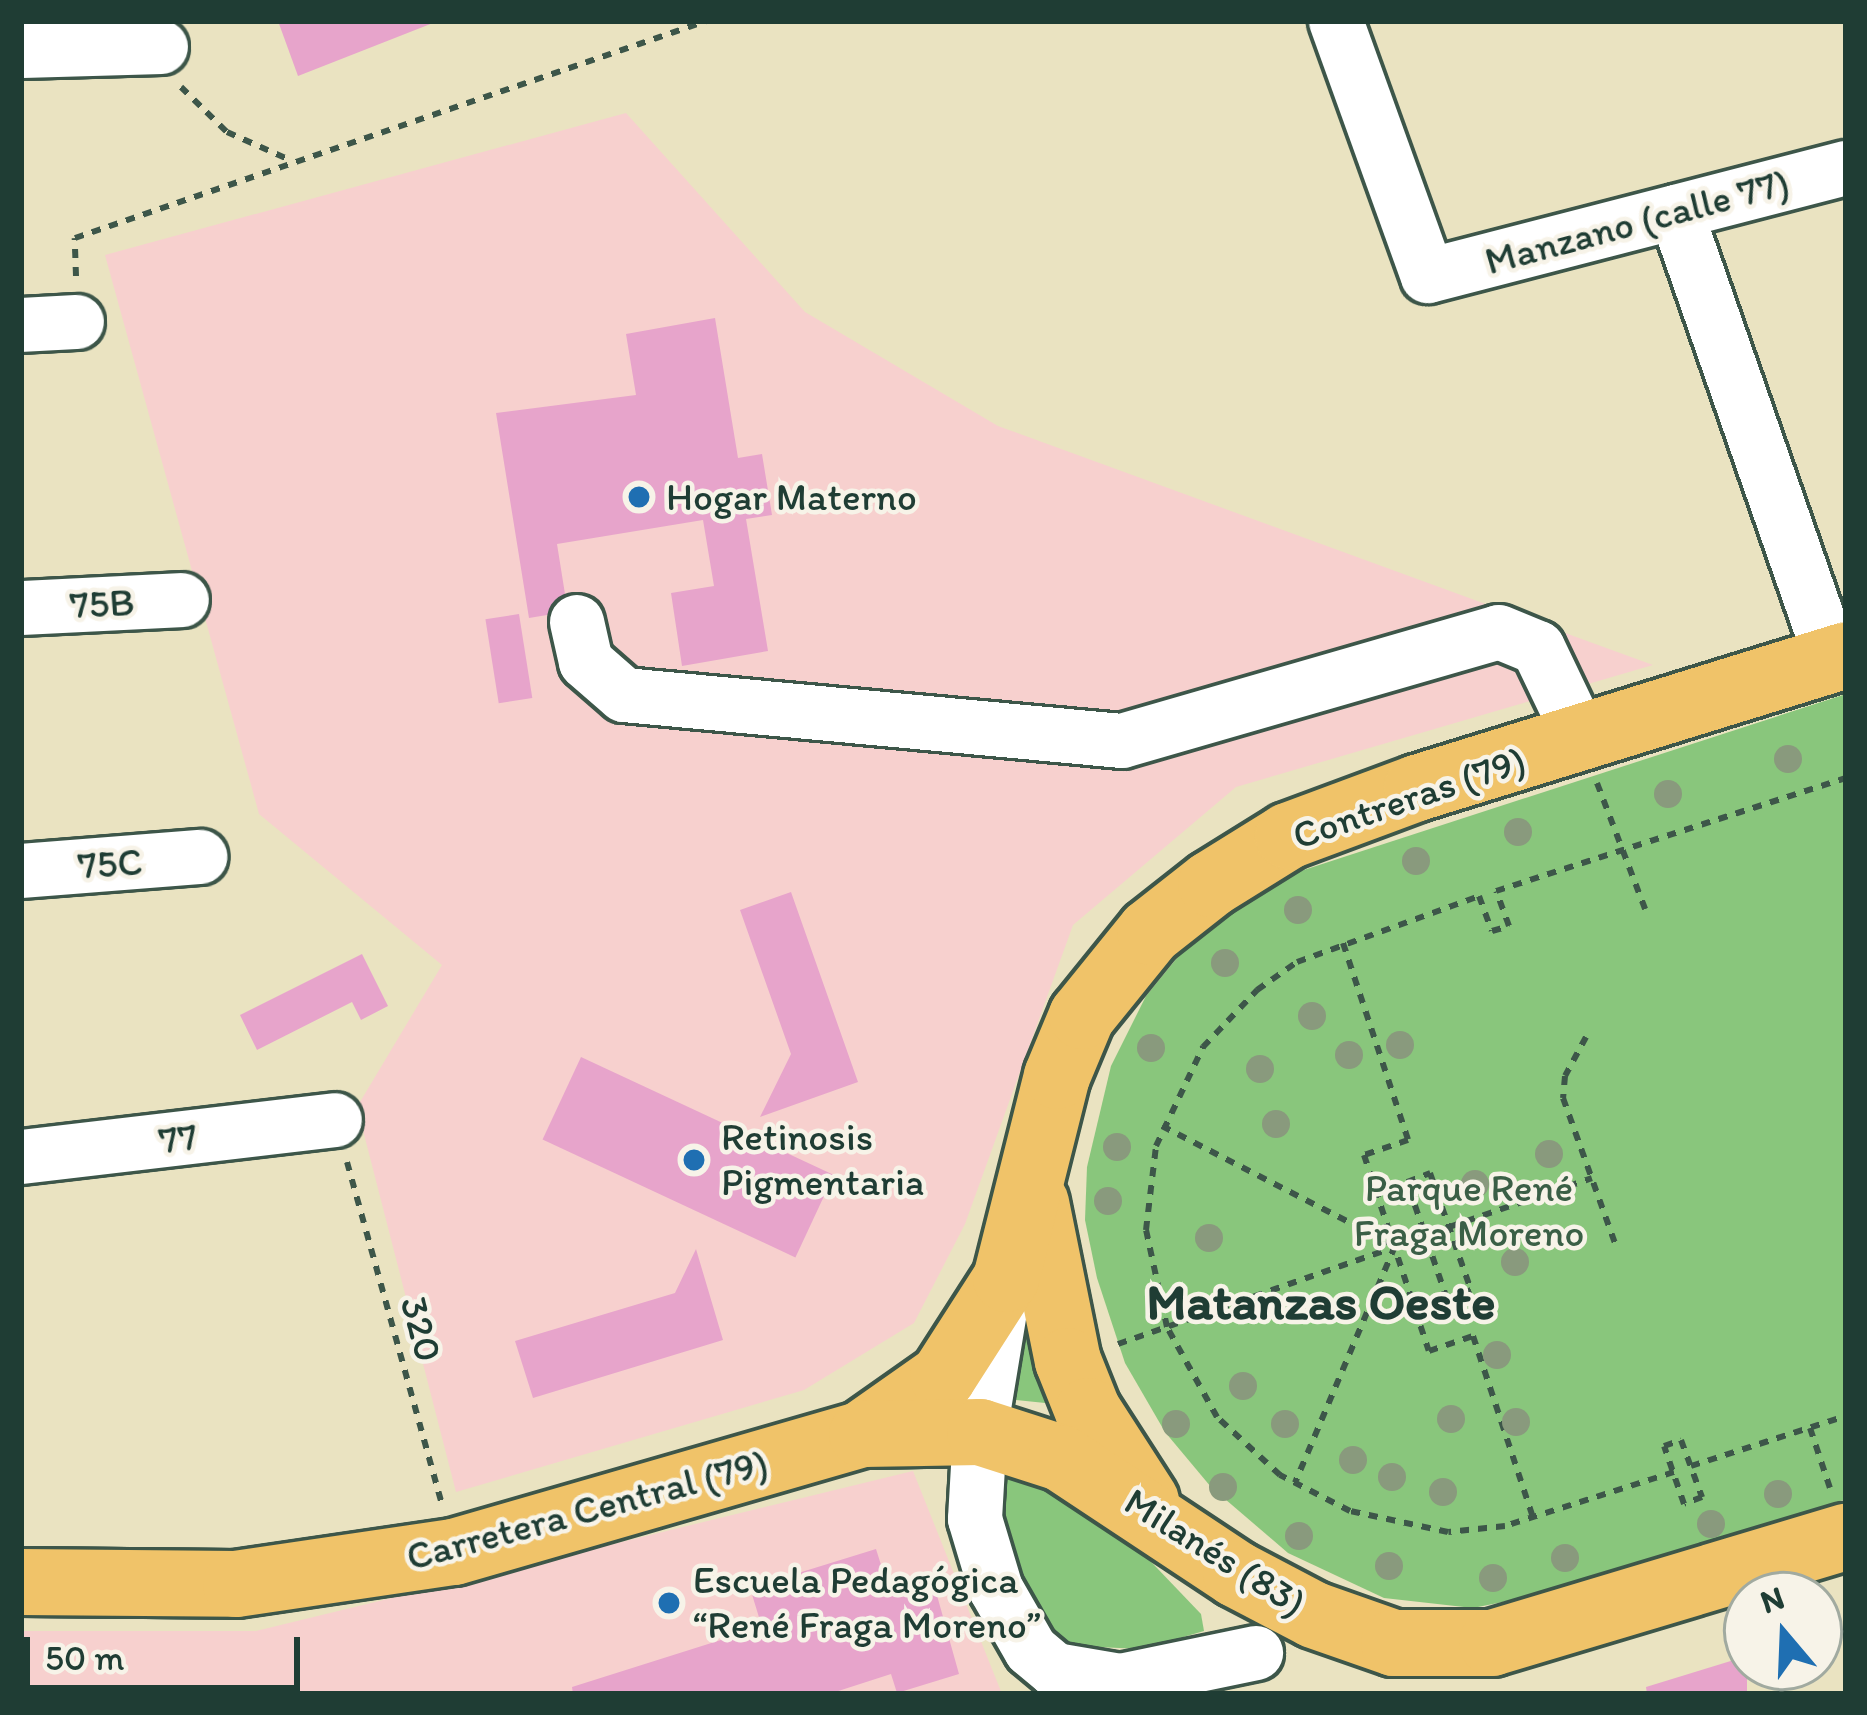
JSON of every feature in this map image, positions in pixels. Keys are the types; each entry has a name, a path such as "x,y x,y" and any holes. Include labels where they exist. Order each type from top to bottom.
{"main road":[{"name":"Contreras (79)","path":"862,1434 943,1377 1006,1279 1057,1076 1082,1016 1165,920 1288,836 1588,757 1839,657"},
{"path":"1033,1181 1069,1361 1088,1412 1153,1512"},
{"name":"Milanés (83)","path":"862,1434 980,1432 1061,1457 1153,1512 1236,1574 1354,1629 1444,1648 1578,1622 1843,1529"},
{"name":"Carretera Central (79)","path":"21,1582 236,1584 454,1552 862,1434"}],"street":[{"name":"Manzano (calle 77)","path":"1336,21 1428,276 1846,168"},
{"path":"21,51 161,47"},
{"path":"1676,212 1839,657"},
{"path":"21,325 77,322"},
{"name":"75B","path":"21,608 182,600"},
{"path":"577,622 586,662 624,695 1123,741 1499,632 1538,648 1588,757"},
{"name":"75C","path":"21,871 200,857"},
{"name":"77","path":"21,1157 335,1120"},
{"path":"1006,1279 974,1492 980,1544 1009,1617 1055,1670 1121,1681 1262,1673 1236,1574"}],"path":[{"path":"77,322 75,238 706,21"},
{"path":"161,47 182,88 227,132 291,160"},
{"path":"1588,757 1619,851 1645,909"},
{"path":"1673,1472 1476,1532 1421,1529 1350,1511 1295,1483 1216,1417 1167,1327 1146,1230 1162,1126 1186,1071 1228,1018 1279,973 1343,943 1479,896 1492,932 1509,926 1496,891 1846,778"},
{"path":"1343,943 1408,1140 1364,1155 1430,1351 1473,1336 1533,1517"},
{"path":"1586,1037 1563,1086 1615,1243"},
{"name":"320","path":"335,1120 454,1552"},
{"path":"1162,1126 1395,1246"},
{"path":"1430,1173 1449,1227 1472,1290 1448,1299 1407,1182 1430,1173"},
{"path":"1449,1227 1592,1178"},
{"path":"1167,1327 1426,1236"},
{"path":"1295,1483 1395,1246"},
{"path":"1690,1466 1846,1416"},
{"path":"1810,1428 1843,1529"},
{"path":"1682,1440 1690,1466 1702,1497 1684,1504 1664,1446 1682,1440"}],"shaded area":[{"path":"626,113 805,312 998,426 1653,665 1236,787 1073,925 965,1224 914,1323 804,1390 456,1492 357,1107 442,965 259,814 105,255"},
{"name":"Escuela Pedagógica “René Fraga Moreno”","path":"913,1471 1002,1694 21,1694 21,1631 256,1631"}],"green space":[{"name":"Parque René Fraga Moreno","path":"1846,694 1846,1499 1610,1580 1473,1608 1384,1598 1288,1553 1211,1487 1165,1432 1125,1363 1097,1278 1085,1220 1087,1167 1111,1066 1146,996 1194,937 1273,880"},
{"path":"1021,1307 1055,1404 997,1398"},
{"path":"999,1464 1046,1477 1113,1522 1201,1614 1204,1631 1142,1649 1052,1645 1025,1610 993,1504"}],"building":[{"path":"278,21 433,21 433,23 298,76"},
{"name":"Hogar Materno","path":"715,318 738,458 762,454 772,515 746,519 768,651 682,666 671,593 714,586 703,520 557,544 565,594 547,615 529,618 496,413 636,395 626,334"},
{"path":"519,614 532,698 499,703 485,619"},
{"path":"791,892 858,1082 760,1117 791,1054 740,910"},
{"path":"362,954 388,1006 361,1020 352,1002 257,1050 240,1015"},
{"path":"581,1057 834,1175 795,1257 543,1139"},
{"path":"696,1249 723,1340 533,1398 515,1341 675,1293"},
{"path":"876,1549 888,1587 931,1574 959,1674 897,1693 891,1674 829,1694 573,1694 572,1687 762,1627 750,1588"},
{"path":"1723,1663 1723,1691 1747,1694 1647,1694 1646,1687"}],"place":[{"name":"Hogar Materno","path":"639,497"},
{"name":"Retinosis Pigmentaria","path":"694,1160"},
{"name":"Escuela Pedagógica “René Fraga Moreno”","path":"669,1603"}],"district":[{"name":"Matanzas Oeste","path":"1321,1302"}]}
